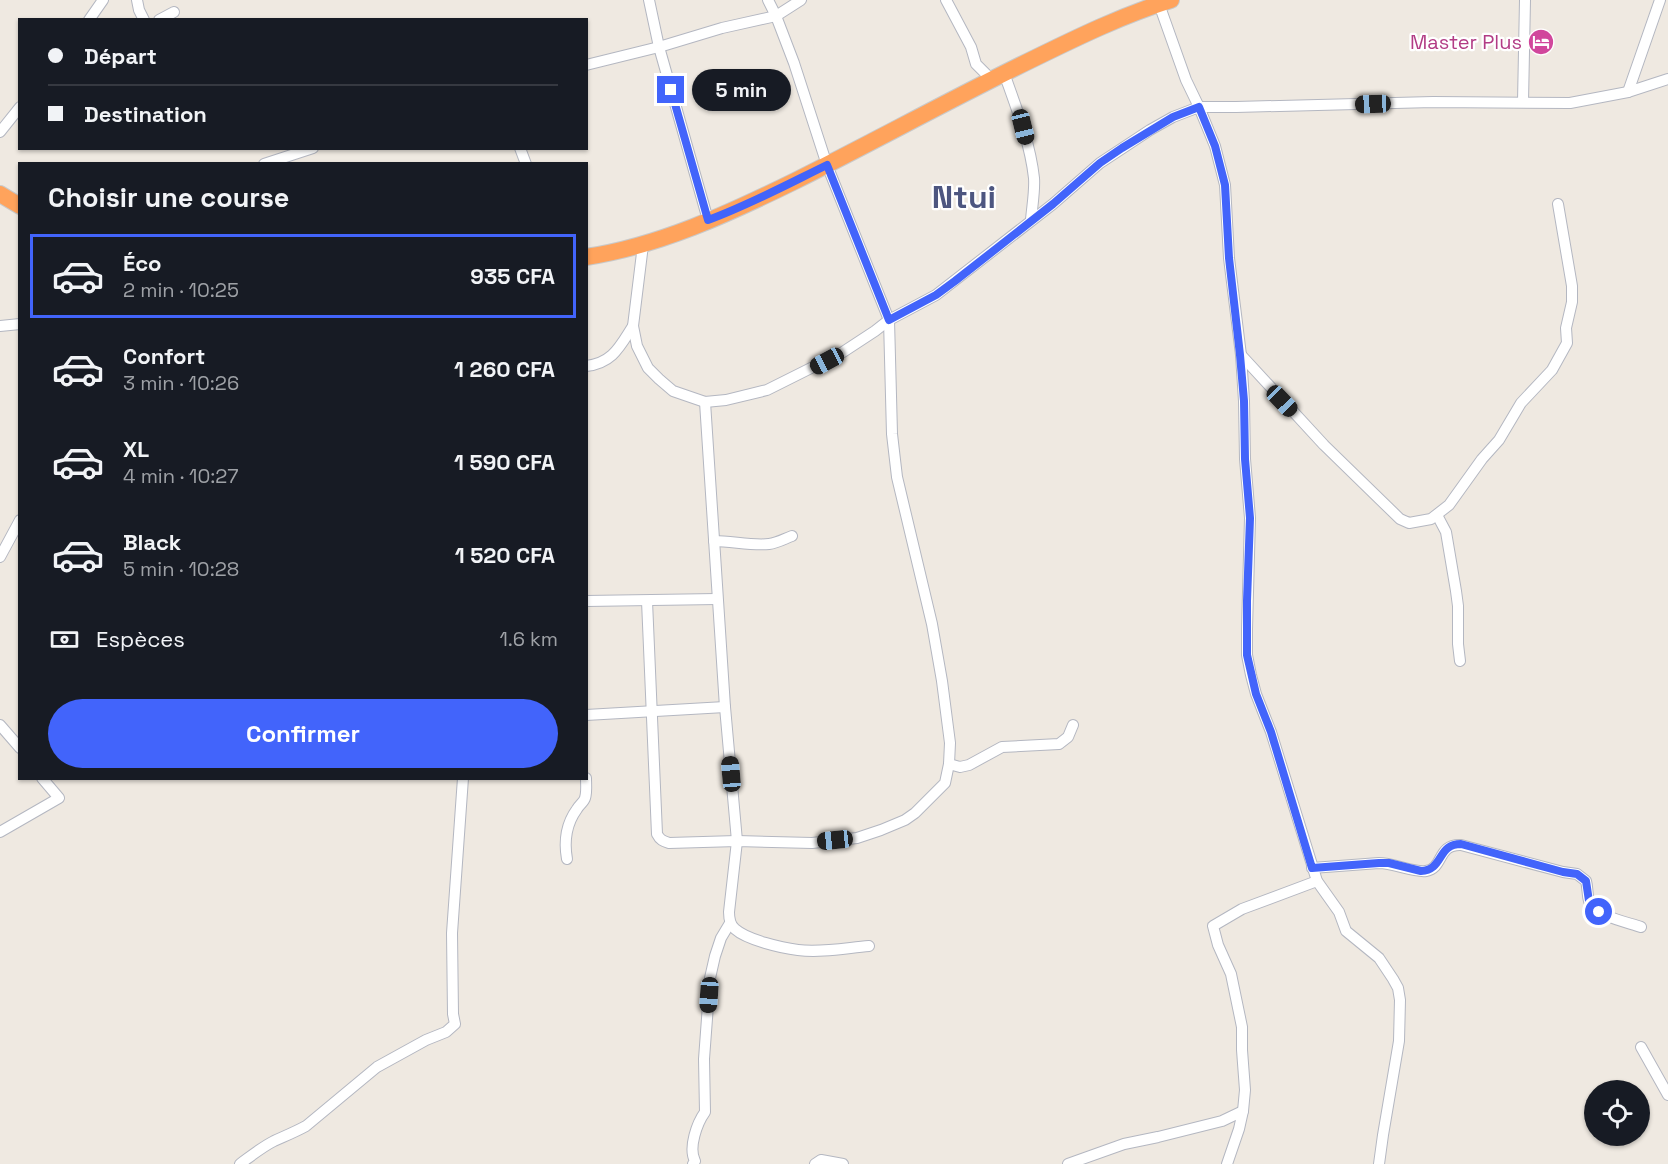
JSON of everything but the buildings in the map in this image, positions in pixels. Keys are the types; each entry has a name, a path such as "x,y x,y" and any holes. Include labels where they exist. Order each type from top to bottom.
{"highway":[{"path":"588,257 643,245 729,212 827,165 1066,42 1123,16 1165,2"},
{"path":"0,194 18,205"}],"street":[{"path":"90,18 103,0"},
{"path":"137,0 143,18"},
{"path":"649,0 659,47 708,220"},
{"path":"646,601 659,838 669,843 737,841 812,843 857,838 905,820 945,783 949,764 949,732 942,681 932,624 897,477 892,434 889,320 827,165 802,84 768,0"},
{"path":"588,65 776,15 801,0"},
{"path":"946,0 971,47 976,64 998,76 1023,127 1034,180 1031,220"},
{"path":"1522,102 1525,0"},
{"path":"1628,92 1659,0"},
{"path":"1165,2 1186,80 1215,146 1225,185 1229,258 1244,401 1245,459 1250,518 1247,655 1256,694 1271,732 1317,881 1340,912 1346,931 1379,958 1398,988 1399,1041 1379,1164"},
{"path":"163,18 174,12"},
{"path":"643,245 633,326 642,357 648,368 673,391 705,402 726,400 776,387 843,352 889,320 936,295 1053,204 1100,163 1173,117 1199,107 1433,102 1570,103 1628,92 1668,80"},
{"path":"0,132 18,110"},
{"path":"270,162 307,150"},
{"path":"1240,355 1324,445 1400,519 1409,523 1431,519 1449,505 1482,459 1499,440 1521,403 1552,370 1567,343 1566,328 1572,302 1572,286 1558,204"},
{"path":"0,326 18,324"},
{"path":"588,366 606,360 617,351 633,326"},
{"path":"705,402 717,599 737,841 729,912 730,923 736,930 760,942 799,950 869,946"},
{"path":"1437,515 1446,532 1456,591 1460,661"},
{"path":"0,558 18,524"},
{"path":"714,541 768,544 792,536"},
{"path":"588,602 717,599"},
{"path":"588,715 725,707"},
{"path":"0,725 18,746"},
{"path":"949,764 960,767 969,765 1002,747 1059,744 1068,737 1073,725"},
{"path":"0,832 59,798 44,780"},
{"path":"241,1164 273,1142 306,1126 377,1067 446,1032 455,1024 452,933 463,780"},
{"path":"567,860 564,844 576,810 585,800 586,780"},
{"path":"1312,868 1389,863 1426,871 1435,867 1447,848 1461,844 1577,874 1586,881 1589,901 1599,912 1641,927"},
{"path":"1227,1164 1243,1111 1245,1089 1242,1027 1231,974 1218,945 1213,926 1242,909 1317,881"},
{"path":"693,1164 695,1161 692,1156 693,1146 700,1119 705,1112 704,1059 710,978 721,938 730,923"},
{"path":"1641,1047 1668,1095"},
{"path":"1068,1164 1124,1144 1222,1121 1243,1111"},
{"path":"815,1164 821,1160 843,1164"}],"place":[{"name":"Master Plus","path":"1541,42"}],"district":[{"name":"Ntui","path":"964,197"}],"route":[{"path":"671,90 708,220 827,165 889,320 936,295 955,281 1053,204 1100,163 1150,130 1173,117 1199,107 1215,146 1225,185 1229,258 1240,355 1250,518 1247,655 1256,694 1271,732 1312,868 1360,863 1389,863 1426,871 1435,867 1447,848 1461,844 1577,874 1586,881 1589,901 1599,912"}]}
